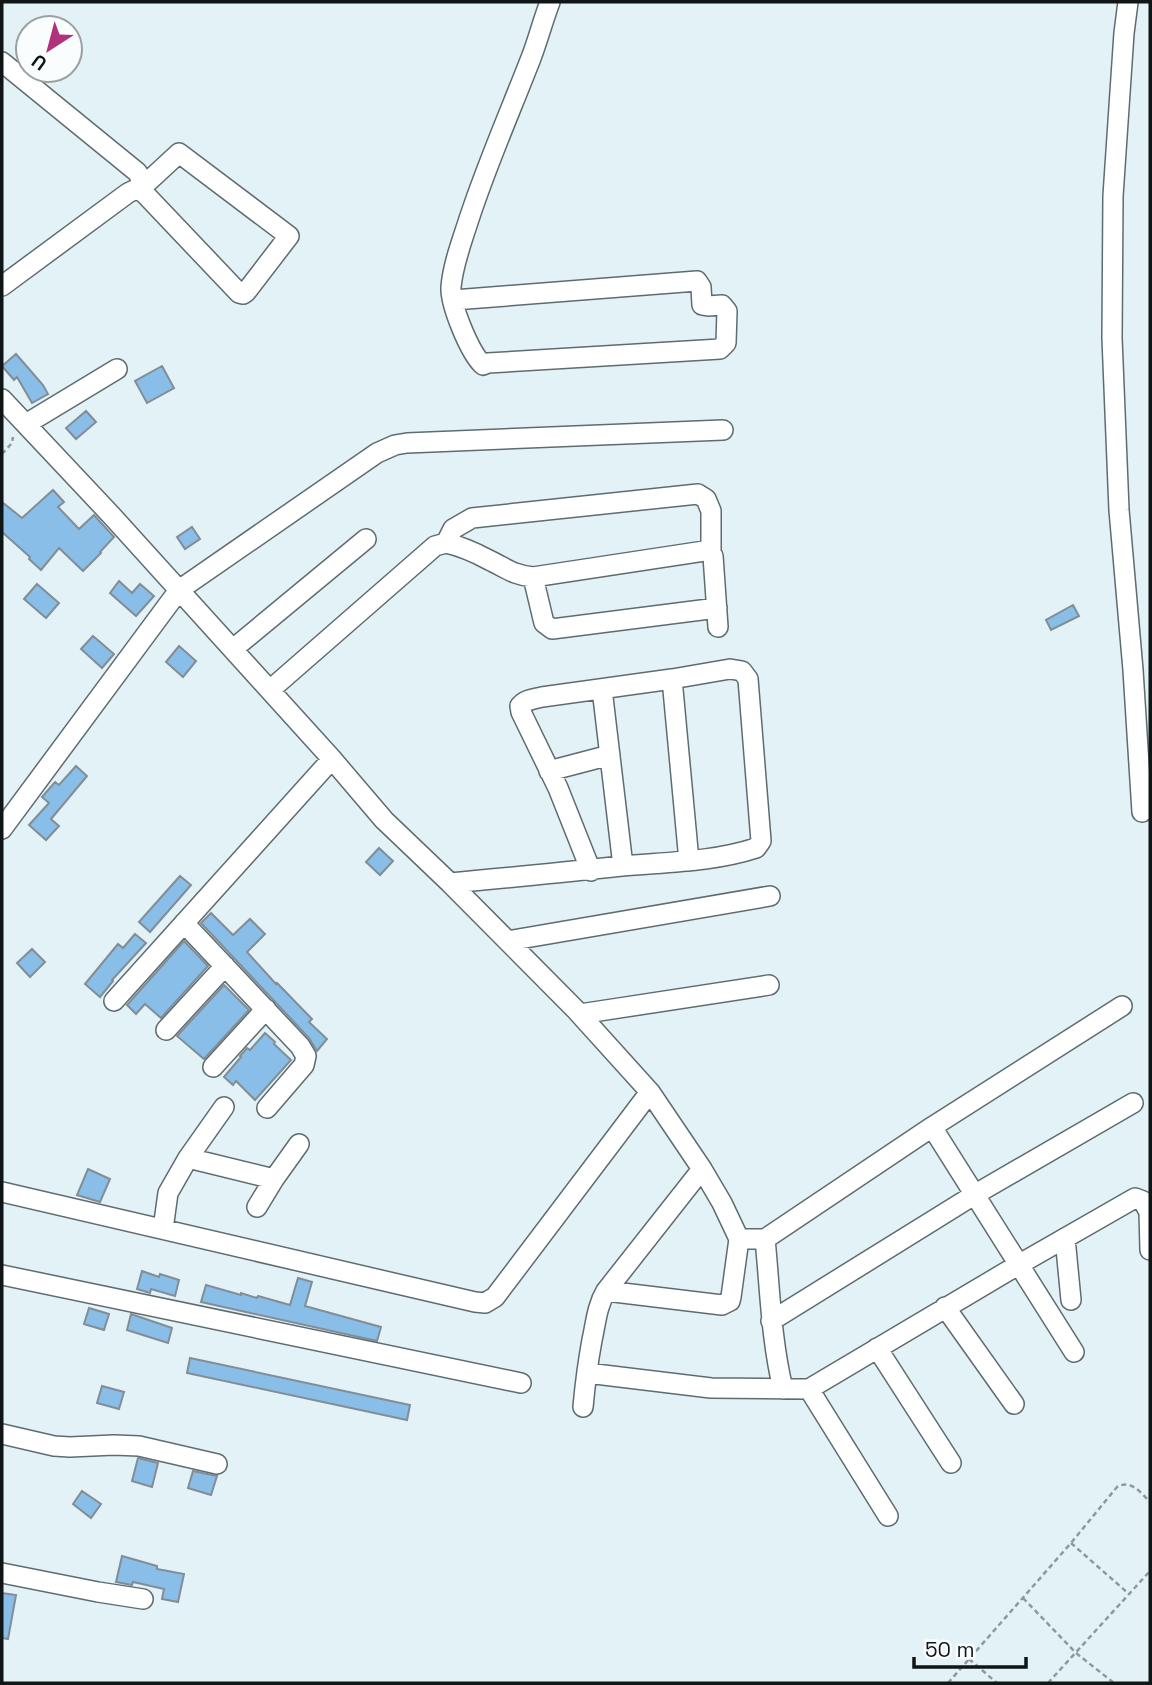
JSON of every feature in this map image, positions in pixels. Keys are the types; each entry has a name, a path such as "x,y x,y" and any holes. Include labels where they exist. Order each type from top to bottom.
{"street":[{"path":"453,300 697,281 701,287 702,304 722,306 726,311 726,343 720,349 483,365 476,358 461,327 453,300 450,289 456,260 480,184 532,55 550,2"},
{"path":"1128,2 1113,196 1112,338 1119,510 1142,812"},
{"path":"2,62 137,172 141,178 139,190"},
{"path":"2,286 134,190 144,193 239,293 246,292 289,236 179,153 139,190"},
{"path":"26,424 117,369"},
{"path":"2,399 233,649 384,820 580,1014 650,1092 702,1169 739,1239 731,1297 730,1301 722,1305 606,1290"},
{"path":"2,829 179,590 377,453 407,443 723,430"},
{"path":"446,542 453,529 472,518 698,494 706,499 711,511 711,554 717,618 552,629 544,623 533,577"},
{"path":"233,649 366,539"},
{"path":"270,690 435,546 446,542 489,559 519,575 533,577 704,551 711,554"},
{"path":"450,883 689,862 756,848 761,843 748,678 742,671 734,668 527,700 520,706 558,788 590,870"},
{"path":"672,679 689,862"},
{"path":"602,689 623,866"},
{"path":"549,771 610,755"},
{"path":"114,1001 332,759"},
{"path":"508,941 770,896"},
{"path":"184,923 300,1046 307,1058 267,1108"},
{"path":"166,1030 225,966"},
{"path":"580,1014 769,985"},
{"path":"739,1239 765,1239 932,1127 1122,1006"},
{"path":"213,1067 265,1009"},
{"path":"2,1192 485,1303 495,1297 650,1092"},
{"path":"771,1321 974,1195 1133,1103"},
{"path":"163,1229 168,1193 188,1158 224,1107"},
{"path":"932,1127 1074,1352"},
{"path":"257,1207 299,1144"},
{"path":"188,1158 274,1179"},
{"path":"583,1407 598,1309 606,1290 702,1169"},
{"path":"587,1373 711,1388 809,1389 1135,1198 1143,1200 1149,1212 1150,1250"},
{"path":"1065,1238 1071,1300"},
{"path":"765,1239 771,1321 783,1389"},
{"path":"2,1275 521,1383"},
{"path":"945,1307 1014,1405"},
{"path":"877,1348 951,1463"},
{"path":"809,1389 888,1516"},
{"path":"2,1434 54,1446 139,1446 217,1464"},
{"path":"2,1573 144,1599"}],"path":[{"path":"2,454 12,443 14,435 26,424"},
{"path":"948,1683 1119,1485 1134,1487 1150,1502"},
{"path":"1071,1543 1129,1594"},
{"path":"1048,1683 1150,1571"},
{"path":"1023,1598 1076,1653 1114,1683"},
{"path":"969,1659 997,1683"}],"building":[{"path":"16,354 48,394 32,403 17,377 14,380 2,366"},
{"path":"162,366 174,388 147,403 135,381"},
{"path":"86,411 96,422 76,439 66,428"},
{"path":"53,490 64,502 58,507 79,529 94,515 114,537 83,571 59,548 41,570 2,532 2,502 22,518"},
{"path":"192,527 200,539 185,549 177,537"},
{"path":"119,581 132,593 140,584 154,596 136,616 110,593"},
{"path":"37,584 59,603 46,618 24,599"},
{"path":"1073,605 1079,616 1051,630 1046,620"},
{"path":"93,636 114,654 102,668 81,649"},
{"path":"179,646 196,661 183,677 166,662"},
{"path":"76,766 87,776 51,819 59,826 46,840 29,825 49,803 42,797 55,782 59,785"},
{"path":"379,848 393,861 380,875 366,862"},
{"path":"180,876 191,885 150,932 139,922"},
{"path":"211,913 233,935 250,919 265,934 247,952 312,1019 309,1022 327,1039 317,1051 309,1038 201,923"},
{"path":"135,934 146,943 100,997 85,984 118,944 123,948"},
{"path":"184,941 208,966 161,1018 145,1004 136,1014 127,1005"},
{"path":"32,949 45,962 30,977 17,963"},
{"path":"224,985 249,1010 204,1059 177,1036"},
{"path":"265,1033 291,1060 255,1100 236,1081 233,1085 224,1077 247,1048 250,1050"},
{"path":"88,1169 110,1179 100,1202 77,1195"},
{"path":"142,1271 179,1280 175,1296 151,1289 150,1293 137,1289"},
{"path":"298,1278 312,1282 305,1306 381,1327 377,1341 201,1302 206,1285 290,1305"},
{"path":"89,1308 109,1314 104,1330 84,1324"},
{"path":"131,1314 172,1328 168,1343 127,1330"},
{"path":"190,1358 410,1405 407,1420 187,1373"},
{"path":"102,1386 124,1392 119,1409 97,1403"},
{"path":"138,1458 158,1463 152,1487 132,1481"},
{"path":"193,1471 217,1476 211,1495 188,1488"},
{"path":"82,1491 101,1504 91,1518 73,1504"},
{"path":"122,1556 157,1566 157,1569 184,1574 178,1602 162,1599 164,1589 133,1582 132,1585 116,1582"},
{"path":"2,1593 16,1595 8,1639 2,1638"}]}
